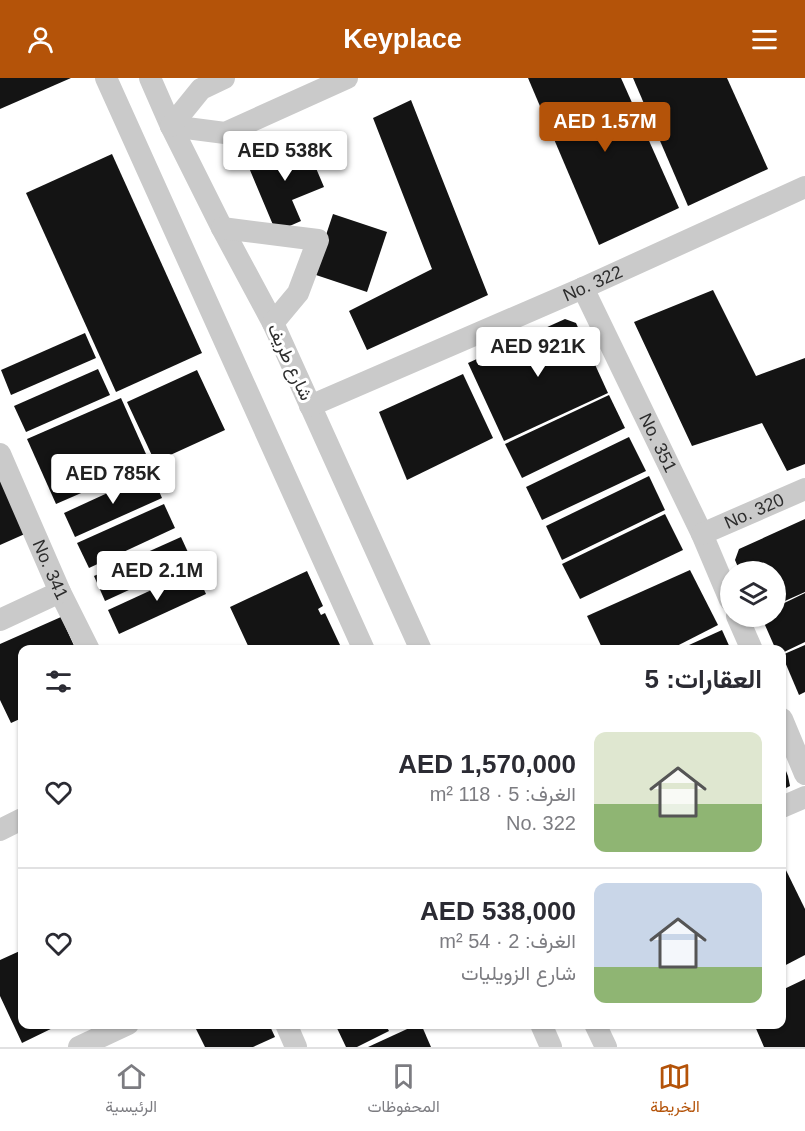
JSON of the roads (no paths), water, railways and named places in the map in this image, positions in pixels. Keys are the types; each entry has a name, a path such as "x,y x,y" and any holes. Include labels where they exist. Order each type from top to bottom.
{"street":[{"path":"106,78 362,645"},
{"name":"شارع طريف","path":"150,78 171,126 222,228 273,323 419,645"},
{"path":"171,126 201,89 224,78"},
{"path":"171,126 225,133 347,78"},
{"name":"No. 322","path":"310,406 583,288 805,187"},
{"path":"222,228 318,240 298,293 273,323"},
{"name":"No. 351","path":"583,288 702,534 720,576"},
{"name":"No. 341","path":"0,454 60,592 86,645"},
{"name":"No. 320","path":"702,534 805,489"},
{"path":"0,620 60,592"},
{"path":"742,627 750,645"},
{"path":"786,729 805,774"},
{"path":"786,805 805,797"},
{"path":"0,830 18,821"},
{"path":"79,1047 117,1029"},
{"path":"288,1029 296,1047"},
{"path":"543,1029 551,1047"},
{"path":"597,1029 606,1047"}]}
